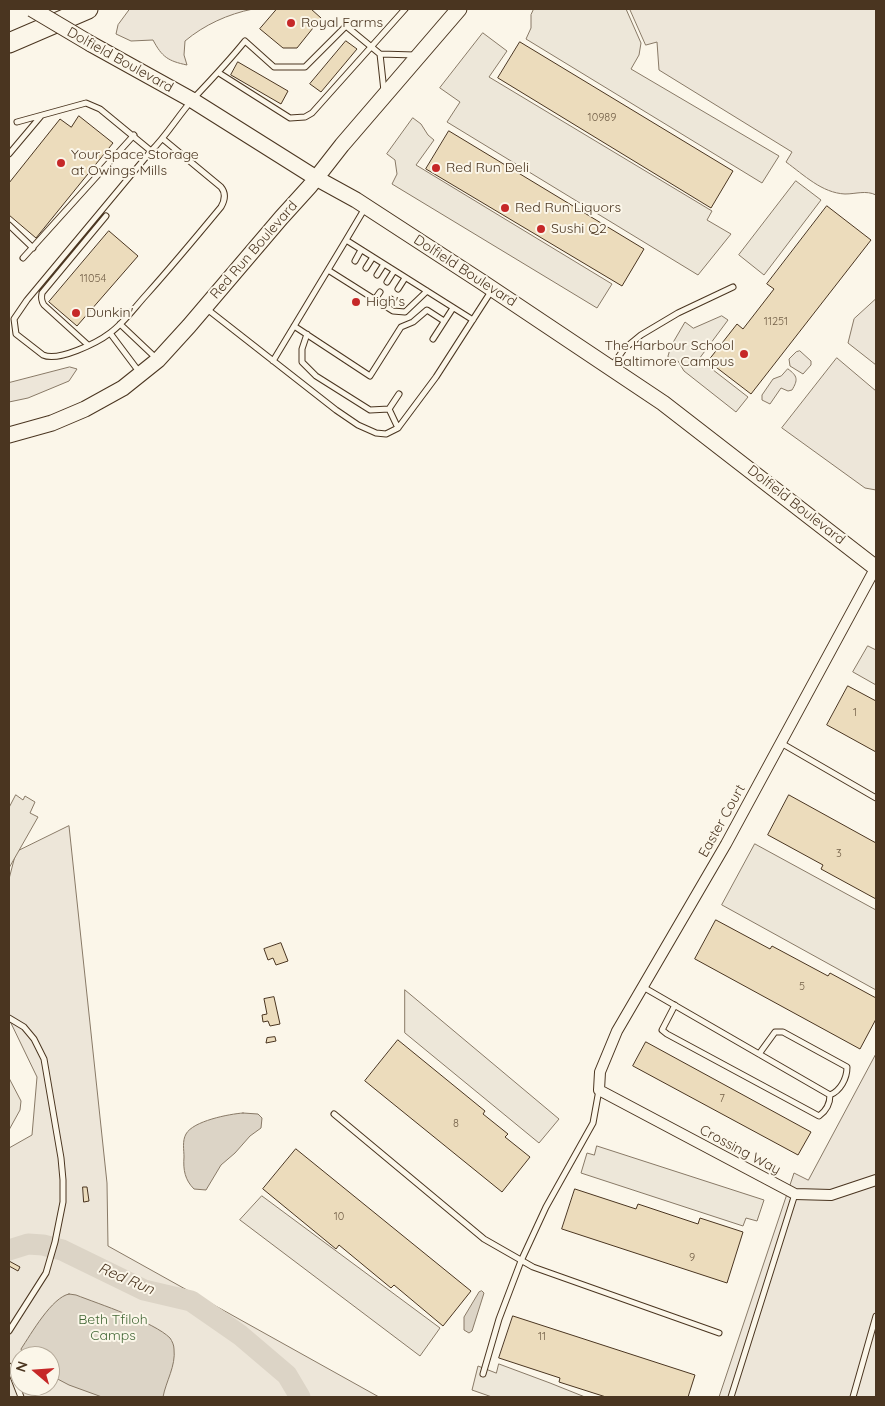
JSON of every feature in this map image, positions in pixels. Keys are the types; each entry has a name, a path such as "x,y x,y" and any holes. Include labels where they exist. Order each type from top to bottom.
{"highway":[{"path":"9,43 88,9"}],"main road":[{"name":"Dolfield Boulevard","path":"32,9 192,100 316,178 366,206 493,289 663,403 876,567"},
{"name":"Red Run Boulevard","path":"9,435 52,423 86,409 123,388 158,360 459,9"}],"street":[{"name":"Easter Court","path":"599,1090 600,1072 603,1062 617,1031 726,844 876,567"},
{"name":"Crossing Way","path":"599,1090 794,1194 831,1195 876,1180"}],"lane":[{"path":"219,73 290,118 305,117 312,113 405,9"},
{"path":"163,139 221,187 224,191 224,201 221,207 174,263 110,333 88,345 59,356 48,357 16,334 14,319 30,297 163,139 192,100 219,73 245,42 274,67 305,67 346,26 380,54 419,55"},
{"path":"380,54 384,96"},
{"path":"17,122 86,103 100,108 152,151"},
{"path":"9,154 41,115"},
{"path":"23,258 134,135"},
{"path":"273,361 366,206"},
{"path":"88,345 44,305 41,297 42,293 106,216"},
{"path":"9,225 33,248"},
{"path":"346,240 473,320"},
{"path":"355,261 361,250"},
{"path":"366,268 373,257"},
{"path":"377,275 384,264"},
{"path":"328,270 393,311 405,312 426,291"},
{"path":"387,282 394,271"},
{"path":"343,279 348,272"},
{"path":"398,289 405,278"},
{"path":"354,286 359,279"},
{"path":"365,293 370,286"},
{"path":"611,368 624,349 641,334 678,312 733,287"},
{"path":"204,308 358,425 376,433 386,434 398,428 436,376 493,289"},
{"path":"375,299 380,292"},
{"path":"386,306 391,299"},
{"path":"433,339 453,308"},
{"path":"294,326 370,376 401,327 413,322 427,310 444,322"},
{"path":"120,324 158,360"},
{"path":"110,333 141,374"},
{"path":"307,334 302,349 302,362 316,376 370,410 389,409"},
{"path":"389,409 399,394"},
{"path":"389,409 398,428"},
{"path":"780,743 876,798"},
{"path":"643,987 830,1095"},
{"path":"675,1005 662,1030 666,1034 819,1116 827,1107 830,1095"},
{"path":"9,1018 24,1026 34,1039 44,1059 63,1180 63,1202 55,1242 46,1273 9,1331"},
{"path":"759,1054 775,1032 783,1032 847,1068 847,1074 838,1092 830,1095"},
{"path":"483,1374 499,1319 521,1261 546,1207 593,1124 599,1090"},
{"path":"334,1114 484,1239 521,1261 533,1267 718,1333"},
{"path":"731,1397 794,1194"},
{"path":"853,1397 876,1316"},
{"path":"9,1366 21,1397"}],"green space":[{"path":"130,9 253,9 217,21 185,41 184,55 187,65 166,57 159,51 153,40 131,41 116,34 118,25"},
{"path":"630,9 876,9 876,195 865,192 837,193 821,187 786,162 792,152 659,70 657,42 646,45"},
{"path":"876,299 876,365 848,343 854,319"},
{"path":"800,351 811,361 811,365 803,374 790,366 789,359 796,352"},
{"path":"837,358 876,391 876,490 865,488 782,428"},
{"path":"70,367 77,369 69,381 28,398 9,402 9,383"},
{"path":"788,369 796,378 792,390 788,391 781,388 770,404 762,400 762,395 773,379 781,376"},
{"name":"Beth Tfiloh Camps","path":"69,826 107,1183 108,1246 379,1397 9,1397 9,1148 32,1135 37,1077 9,1019 9,879 16,852"},
{"path":"876,1054 876,1397 719,1397 794,1173 808,1180"}],"shaded area":[{"path":"534,9 626,9 641,43 639,55 631,69 779,156 762,183 526,39 531,28 531,15"},
{"path":"483,33 507,51 489,77 712,211 707,220 731,234 698,275 447,122 460,102 440,88"},
{"path":"413,118 421,124 428,135 434,140 416,165 612,284 597,308 392,184 397,174 395,160 387,154"},
{"path":"796,181 821,200 764,275 739,255"},
{"path":"722,316 728,320 699,359 748,397 736,412 684,371 678,361 669,361 668,356 671,346 685,322 693,328"},
{"path":"868,646 876,650 876,685 853,672"},
{"path":"16,795 23,800 25,796 35,802 30,813 38,817 9,868 9,808"},
{"path":"755,844 876,910 876,990 722,905"},
{"path":"405,990 559,1119 539,1143 405,1033"},
{"path":"9,1078 21,1101 20,1110 9,1130"},
{"path":"243,1113 258,1114 262,1118 261,1128 250,1136 221,1165 206,1190 194,1189 188,1182 184,1170 186,1134 190,1129 203,1122"},
{"path":"597,1146 764,1200 757,1221 746,1218 743,1226 581,1173 587,1153 594,1155"},
{"path":"262,1196 440,1328 420,1356 240,1220"},
{"path":"482,1291 484,1293 472,1331 469,1333 464,1330 464,1317 479,1292"},
{"path":"69,1294 76,1295 112,1308 152,1326 170,1338 174,1348 174,1361 163,1397 102,1397 69,1385 60,1380 60,1346 23,1346 42,1317 62,1297"},
{"path":"499,1364 585,1397 492,1397 472,1390 478,1366 496,1373"}],"building":[{"name":"Royal Farms","path":"277,9 311,9 321,18 297,48 283,48 260,29"},
{"name":"Royal Farms","path":"346,41 357,49 321,92 310,84"},
{"path":"520,42 733,171 711,208 498,78"},
{"path":"238,62 288,91 281,104 231,75"},
{"name":"Your Space Storage at Owings Mills","path":"79,116 113,143 36,238 9,215 9,183 60,119 71,127"},
{"path":"449,131 644,249 622,286 426,169"},
{"path":"827,206 871,240 751,394 708,361 737,324 743,329 774,289 767,284"},
{"path":"109,231 138,256 77,326 49,302"},
{"path":"848,686 876,701 876,752 827,725"},
{"path":"789,795 876,843 876,899 821,869 823,865 768,835"},
{"path":"716,920 770,949 772,946 828,976 830,973 876,998 876,1019 860,1049 695,959"},
{"path":"281,943 288,961 276,965 273,958 268,960 264,949"},
{"path":"274,997 280,1024 270,1026 268,1021 263,1022 262,1015 267,1014 264,999"},
{"path":"275,1037 276,1041 266,1043 267,1038"},
{"path":"398,1040 485,1111 483,1114 508,1134 505,1137 530,1157 502,1192 365,1081"},
{"path":"646,1042 811,1132 798,1155 633,1066"},
{"path":"296,1149 471,1291 443,1326 394,1285 391,1288 339,1245 336,1249 263,1189"},
{"path":"83,1187 87,1187 89,1201 84,1202"},
{"path":"575,1189 636,1209 638,1204 698,1224 700,1218 743,1232 727,1283 562,1229"},
{"path":"9,1261 20,1267 18,1271 9,1266"},
{"path":"513,1316 695,1375 688,1397 606,1397 559,1382 560,1378 499,1358"}],"waterway":[{"name":"Red Run","path":"9,1250 28,1244 43,1245 62,1250 144,1290 191,1301 240,1335 287,1375 300,1397"}],"place":[{"name":"Royal Farms","path":"291,23"},
{"name":"Your Space Storage at Owings Mills","path":"61,163"},
{"name":"Red Run Deli","path":"436,168"},
{"name":"Red Run Liquors","path":"505,208"},
{"name":"Sushi Q2","path":"541,229"},
{"name":"High's","path":"356,302"},
{"name":"Dunkin'","path":"76,313"},
{"name":"The Harbour School Baltimore Campus","path":"744,354"}]}
